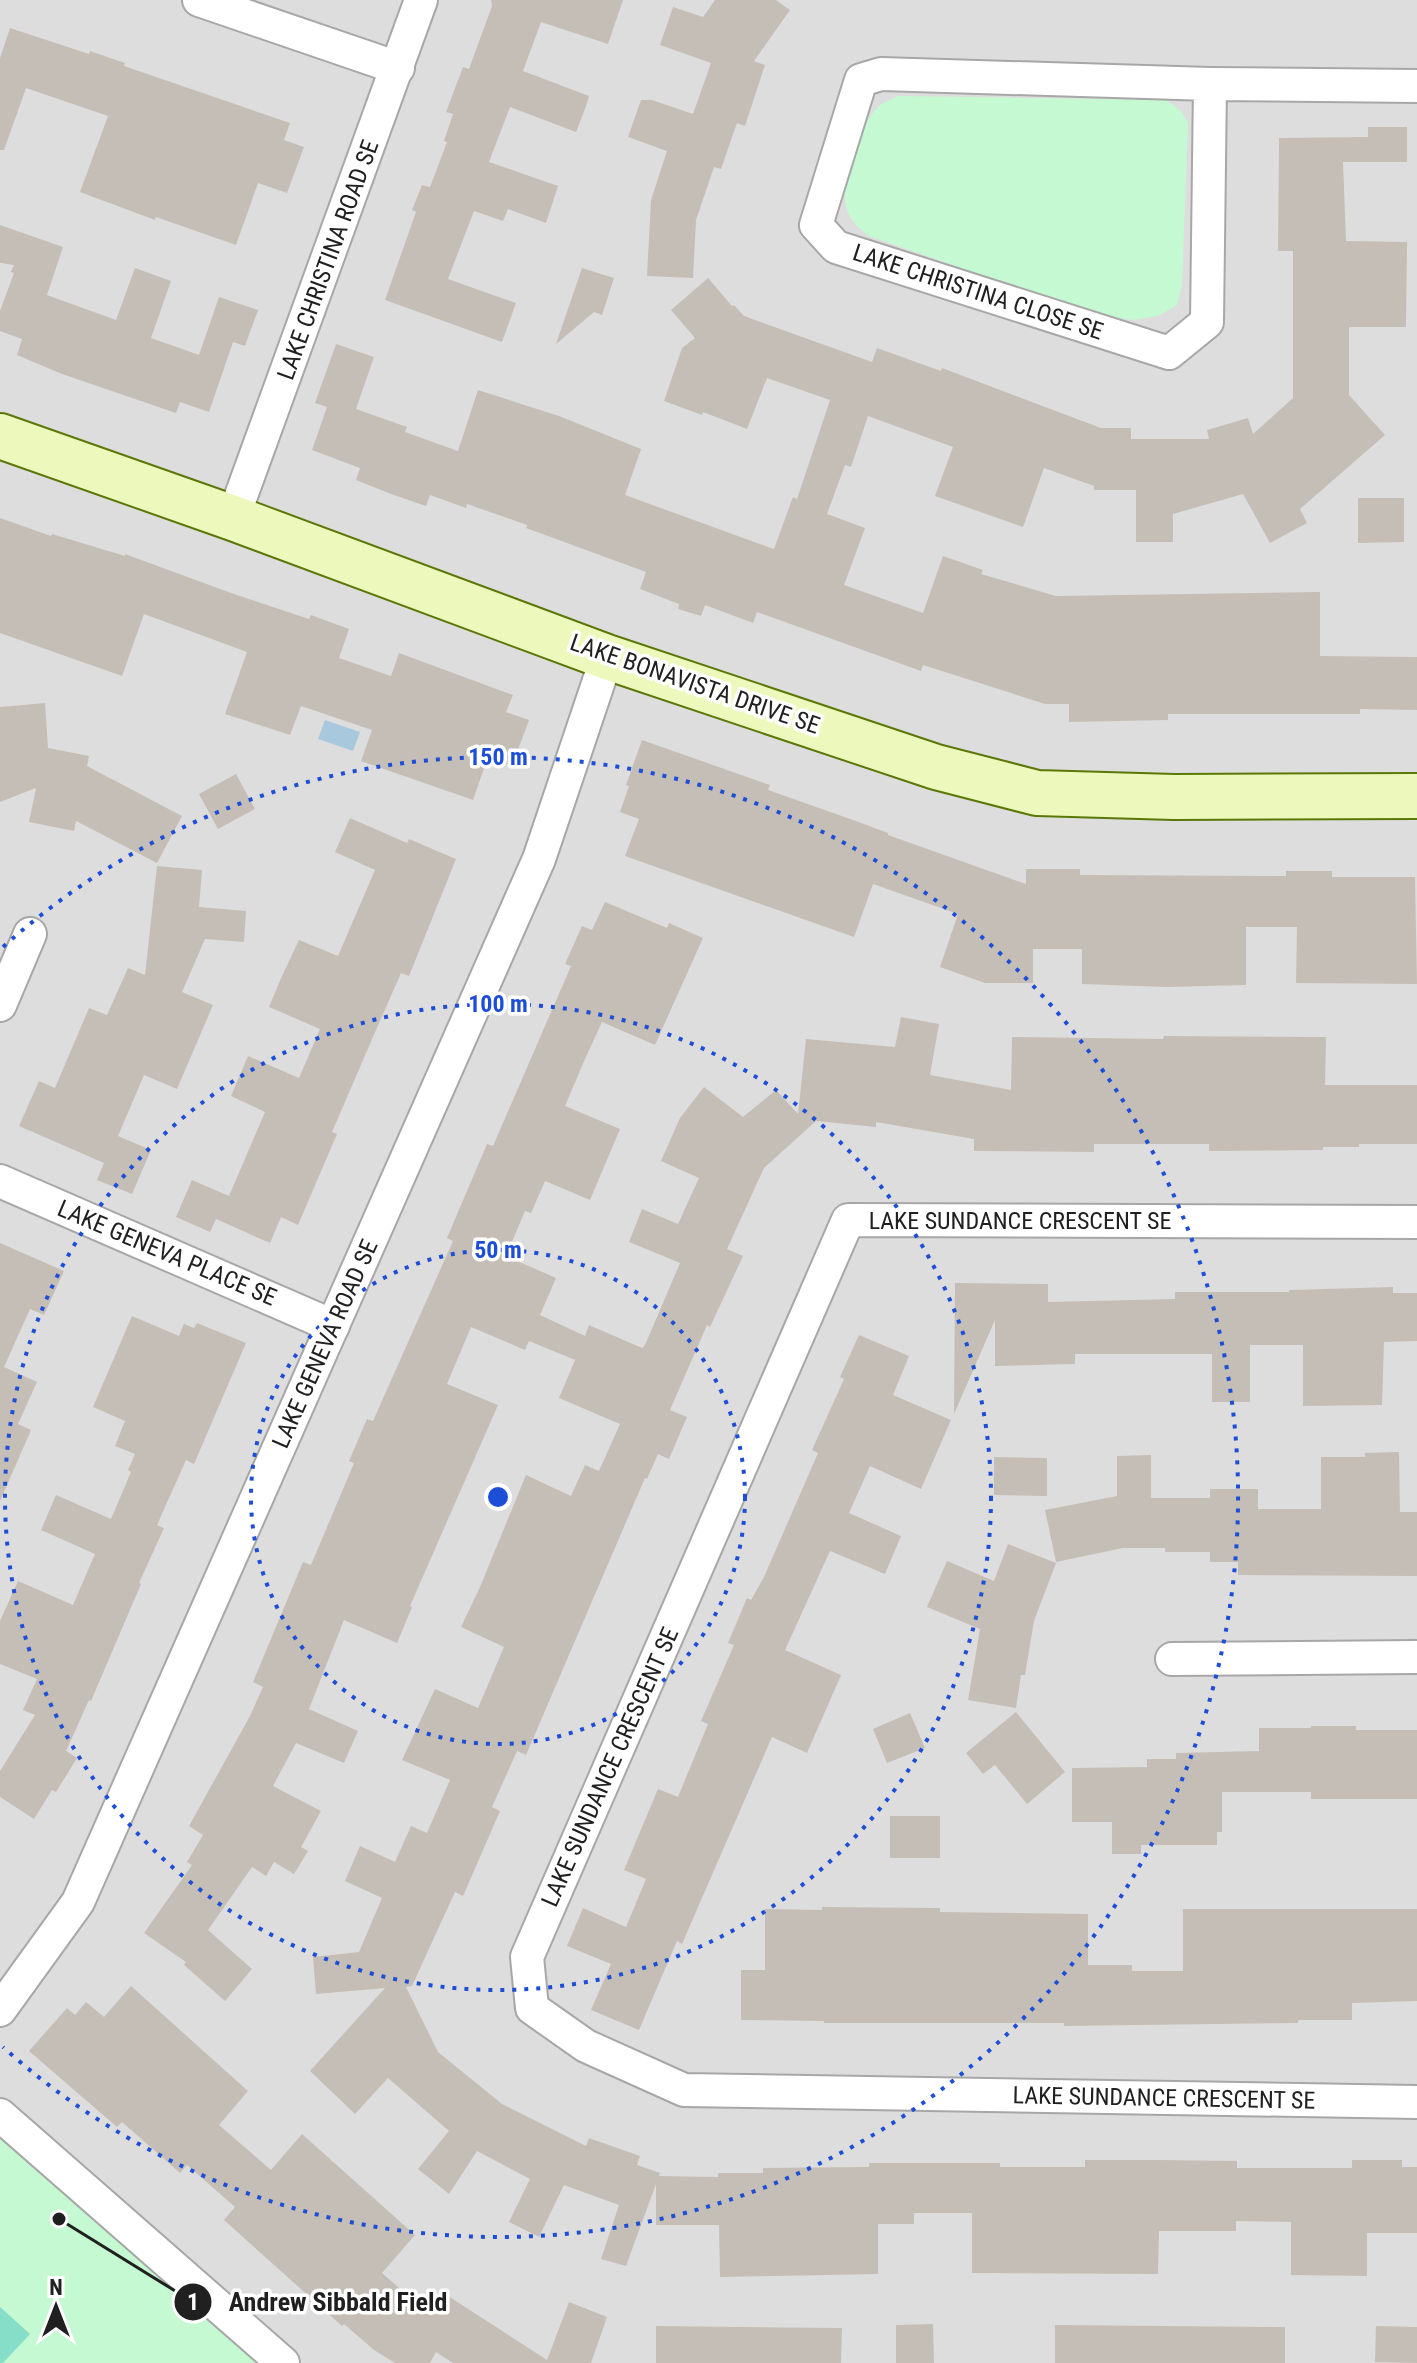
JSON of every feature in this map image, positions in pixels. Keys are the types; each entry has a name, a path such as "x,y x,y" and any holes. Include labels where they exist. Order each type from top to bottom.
{"street":[{"path":"199,0 398,68"},
{"name":"LAKE CHRISTINA ROAD SE","path":"233,518 421,0"},
{"name":"LAKE CHRISTINA CLOSE SE","path":"1210,84 1207,322 1169,353 836,247 816,225 861,80 881,74 1210,84 1417,86"},
{"name":"LAKE BONAVISTA DRIVE SE","path":"0,436 233,518 607,657 936,767 1037,793 1174,797 1417,796"},
{"name":"LAKE GENEVA ROAD SE","path":"0,2010 78,1902 539,859 607,657"},
{"path":"0,1005 30,934"},
{"name":"LAKE GENEVA PLACE SE","path":"0,1181 333,1326"},
{"name":"LAKE SUNDANCE CRESCENT SE","path":"1417,1222 848,1220 527,1957 532,2008 586,2046 684,2090 1417,2102"},
{"path":"1172,1659 1417,1657"},
{"path":"0,2115 283,2363"}],"shaded area":[{"path":"0,0 1417,0 1417,2363 0,2363"}],"green space":[{"path":"898,96 1166,100 1180,110 1188,123 1182,285 1177,305 1158,316 1133,320 1094,314 869,236 848,212 845,201 847,179 859,139 871,116 881,104"},
{"path":"0,2115 283,2363 0,2363"},
{"path":"0,2307 30,2334 3,2363 0,2363"}],"water":[{"path":"325,720 360,732 353,751 318,739"}],"building":[{"path":"491,0 623,0 608,44 541,22 523,71 589,96 585,109 576,132 510,107 489,162 558,186 546,223 508,209 503,221 474,211 448,279 516,303 502,342 385,300 416,212 412,210 422,185 430,187 447,142 444,141 453,114 446,112 463,67 469,69 492,6"},
{"path":"715,0 776,0 790,10 754,61 765,65 745,126 737,123 721,169 714,167 696,220 693,278 647,276 651,200 667,151 628,137 641,100 652,100 693,114 711,63 660,45 673,7 703,17"},
{"path":"10,28 89,54 90,51 125,63 124,66 290,123 284,140 304,147 287,193 258,183 236,245 80,192 108,116 26,88 4,150 0,150 0,58"},
{"path":"1368,127 1407,127 1407,162 1343,162 1346,241 1407,242 1406,327 1349,327 1349,395 1385,435 1300,509 1307,523 1270,543 1243,494 1173,514 1173,542 1136,542 1136,490 1094,490 1094,486 1044,468 1023,527 935,496 953,447 868,416 851,467 845,465 827,514 865,528 844,585 923,613 943,556 983,570 981,574 1056,596 1320,592 1320,656 1417,657 1417,710 1360,709 1360,714 1168,714 1168,720 1069,722 1069,704 1045,704 923,665 921,671 757,612 753,623 705,605 701,616 678,609 679,604 640,589 646,572 467,504 466,508 430,495 426,506 391,494 356,480 360,468 312,450 327,407 315,403 336,344 374,357 356,409 407,427 405,432 458,451 478,390 559,416 641,449 625,495 774,549 793,497 797,499 830,400 767,378 747,429 664,401 682,348 695,338 671,310 708,278 744,316 872,362 877,348 941,371 942,368 1101,428 1131,428 1131,439 1209,439 1207,430 1248,418 1253,434 1293,398 1293,251 1278,251 1279,138 1368,137"},
{"path":"0,225 63,247 47,295 116,320 135,268 171,281 151,338 199,355 219,297 258,310 245,346 233,342 209,412 180,402 176,413 62,374 17,355 22,339 0,331 0,311 14,265 0,263"},
{"path":"582,268 614,278 602,315 594,312 556,344"},
{"path":"1358,498 1404,498 1404,542 1358,543"},
{"path":"0,518 51,536 125,554 231,593 349,629 339,658 391,676 399,653 513,695 506,712 529,720 512,766 488,757 473,800 361,761 372,730 301,706 290,735 225,714 247,652 144,614 122,676 0,633"},
{"path":"45,703 48,748 89,756 87,766 182,816 157,863 76,821 74,831 29,822 36,788 0,802 0,707"},
{"path":"642,740 770,785 768,790 1026,884 1026,869 1080,869 1080,875 1286,876 1286,871 1332,871 1332,877 1415,877 1417,984 1296,983 1297,927 1246,927 1246,985 1167,987 1082,984 1082,949 1033,949 1033,983 985,983 940,967 958,914 873,884 854,937 625,856 639,819 620,812"},
{"path":"236,774 255,809 218,829 199,794"},
{"path":"350,818 407,843 409,839 456,859 409,976 401,973 376,1030 332,1132 337,1134 298,1225 281,1217 270,1243 216,1219 210,1232 176,1217 192,1180 229,1196 265,1112 231,1096 248,1056 299,1078 320,1029 269,1007 282,976 299,940 338,956 375,870 335,852"},
{"path":"157,866 202,870 199,907 246,911 244,942 205,939 182,992 213,1005 177,1089 144,1075 118,1136 151,1150 132,1194 97,1180 104,1163 19,1126 39,1081 55,1088 89,1008 107,1015 128,968 145,975"},
{"path":"605,902 667,928 669,923 703,938 655,1045 602,1022 585,1059 565,1106 620,1129 590,1200 545,1181 531,1213 525,1211 506,1256 556,1278 540,1315 585,1336 589,1325 642,1348 645,1345 680,1263 629,1242 642,1209 678,1224 699,1178 661,1161 680,1118 704,1087 743,1117 776,1090 798,1114 806,1039 895,1047 901,1017 939,1024 930,1075 1011,1090 1012,1037 1326,1037 1325,1085 1417,1085 1417,1144 1359,1144 1359,1147 1323,1147 1323,1150 1209,1151 1209,1144 1094,1144 1094,1152 974,1151 974,1139 876,1122 876,1127 816,1121 764,1168 727,1249 743,1256 710,1327 707,1325 670,1410 687,1417 669,1459 658,1454 645,1478 526,1755 517,1751 492,1807 500,1811 463,1896 455,1892 412,1986 406,1987 438,2052 502,2104 586,2146 589,2138 640,2156 637,2165 660,2173 659,2176 718,2177 718,2173 763,2173 763,2168 869,2167 869,2163 1000,2163 1000,2167 1085,2167 1085,2160 1158,2160 1237,2161 1237,2168 1352,2168 1352,2160 1402,2160 1402,2167 1417,2167 1417,2233 1367,2233 1367,2276 1291,2275 1291,2222 1236,2221 1236,2231 1159,2231 1158,2274 972,2273 972,2213 914,2213 914,2224 878,2224 878,2274 720,2277 719,2225 656,2225 656,2184 626,2266 601,2259 619,2205 564,2185 539,2237 509,2222 530,2179 477,2151 449,2194 418,2169 449,2131 388,2078 355,2114 310,2071 385,1988 316,1994 313,1957 359,1952 382,1898 345,1881 360,1846 395,1862 411,1826 427,1833 450,1780 402,1760 435,1689 478,1708 504,1647 461,1627 526,1475 571,1496 585,1465 599,1471 620,1424 559,1398 575,1360 529,1341 525,1350 471,1327 447,1384 498,1405 410,1606 397,1643 344,1620 309,1709 358,1731 344,1763 296,1743 273,1786 321,1811 301,1847 308,1851 294,1874 274,1862 266,1876 252,1867 208,1930 252,1969 225,2001 184,1965 186,1962 144,1933 192,1865 187,1862 203,1835 189,1826 263,1687 253,1682 303,1562 311,1565 354,1463 349,1461 367,1419 373,1421 453,1241 447,1238 487,1144 493,1146 571,966 565,964 582,926 592,930"},
{"path":"0,1243 64,1271 44,1315 30,1309 4,1367 37,1382 18,1424 31,1430 0,1501"},
{"path":"955,1283 1048,1284 1048,1302 1175,1299 1175,1292 1289,1292 1393,1287 1393,1293 1417,1293 1417,1341 1384,1342 1382,1405 1303,1406 1303,1345 1250,1345 1250,1402 1212,1402 1212,1354 1075,1354 1075,1364 995,1366 995,1320 954,1414"},
{"path":"132,1316 179,1336 184,1324 194,1328 197,1323 246,1343 194,1464 186,1460 157,1525 164,1528 91,1701 66,1751 77,1758 56,1792 52,1790 34,1819 0,1797 0,1771 35,1715 23,1710 37,1679 0,1664 0,1621 18,1581 73,1605 95,1554 41,1530 56,1495 111,1519 131,1472 128,1470 135,1454 115,1446 125,1421 93,1407"},
{"path":"859,1335 909,1356 893,1395 951,1420 921,1489 870,1466 849,1513 901,1536 885,1574 830,1551 785,1650 841,1675 807,1753 772,1737 682,1944 677,1941 639,2030 591,2010 611,1964 567,1946 583,1908 626,1927 646,1879 624,1870 658,1789 678,1797 708,1724 701,1721 734,1645 728,1643 747,1598 751,1600 764,1577 818,1453 812,1450 844,1379 840,1377"},
{"path":"1399,1452 1400,1512 1417,1512 1417,1576 1238,1575 1238,1562 1210,1562 1210,1552 1165,1552 1165,1548 1123,1548 1056,1562 1045,1510 1117,1496 1117,1456 1151,1455 1151,1498 1210,1498 1210,1489 1258,1489 1258,1509 1321,1509 1321,1457 1365,1457 1365,1453"},
{"path":"994,1457 1047,1458 1047,1496 994,1495"},
{"path":"1008,1544 1056,1563 1034,1621 1016,1708 968,1700 980,1629 927,1607 947,1561 994,1581"},
{"path":"1016,1712 1065,1772 1027,1804 995,1765 983,1774 966,1753"},
{"path":"910,1713 925,1748 887,1763 873,1729"},
{"path":"1311,1726 1417,1730 1417,1799 1311,1799 1311,1792 1222,1792 1222,1832 1217,1832 1217,1845 1141,1845 1141,1854 1112,1854 1112,1822 1072,1822 1072,1768 1147,1767 1147,1759 1176,1759 1176,1753 1259,1751 1259,1728"},
{"path":"890,1816 940,1816 940,1858 890,1858"},
{"path":"822,1907 1088,1914 1088,1965 1132,1965 1132,1971 1183,1971 1183,1909 1417,1909 1417,2001 1352,2003 1352,2020 1298,2020 1298,2023 1064,2026 1064,2023 741,2020 741,1970 765,1970 765,1909 822,1910"},
{"path":"131,1986 248,2091 219,2125 271,2170 302,2134 415,2235 382,2273 431,2316 445,2294 547,2360 569,2302 607,2317 591,2363 453,2363 436,2352 430,2363 395,2363 374,2350 344,2324 342,2326 224,2220 235,2207 187,2165 180,2173 122,2122 117,2127 29,2051 67,2008 75,2015 86,2002 104,2017"},
{"path":"933,2324 934,2363 896,2363 896,2325"},
{"path":"1055,2325 1285,2327 1285,2363 1055,2363"},
{"path":"656,2326 842,2328 841,2363 656,2363"},
{"path":"1376,2326 1417,2327 1417,2363 1375,2362"}],"place":[{"name":"Andrew Sibbald Field","path":"59,2219"}]}
